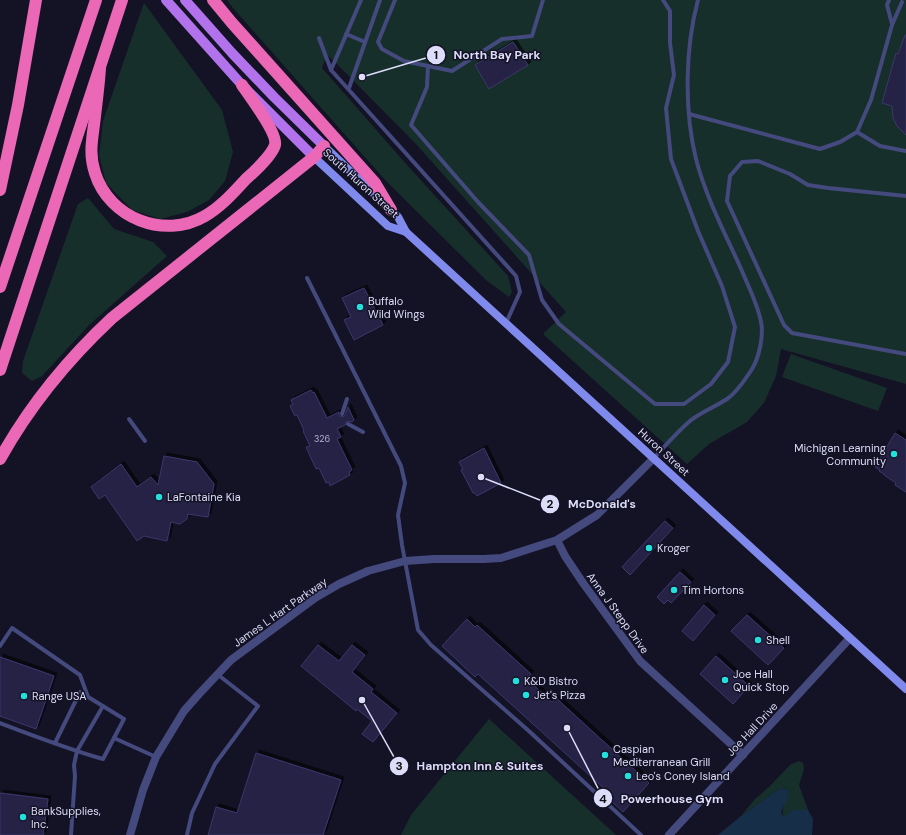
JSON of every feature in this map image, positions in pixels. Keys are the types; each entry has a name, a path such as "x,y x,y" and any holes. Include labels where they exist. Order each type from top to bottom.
{"highway":[{"path":"0,190 18,105 36,0"},
{"path":"0,286 96,0"},
{"path":"0,370 122,0"},
{"path":"213,0 232,24 375,183 391,210"},
{"path":"100,68 95,118 90,145 95,173 108,198 123,212 137,220 152,225 169,226 187,224 205,216 266,160 275,146 274,134 242,85"},
{"path":"0,459 25,417 45,389 89,340 123,310 314,157 324,146"}],"main road":[{"name":"South Huron Street","path":"166,0 242,85 314,157 388,226 406,232"},
{"name":"South Huron Street","path":"185,0 269,92 398,217 406,232"},
{"name":"Huron Street","path":"406,232 906,689"}],"street":[{"name":"James L Hart Parkway","path":"130,835 143,790 156,757 184,711 231,660 321,594 368,571 405,561 501,558 557,540 597,515 654,458"},
{"name":"Anna J Stepp Drive","path":"557,540 565,556 583,584 640,661 743,755"},
{"name":"Joe Hall Drive","path":"669,835 850,638"}],"lane":[{"path":"331,70 361,0"},
{"path":"349,88 380,0"},
{"path":"395,0 378,42 382,49 389,54 404,60 452,71 502,39 532,36 543,0"},
{"path":"428,66 427,87 411,125 478,202 529,255 542,300 559,324 655,404 684,404 711,384 728,362 735,327 722,286 698,231 671,159 666,108 674,75 670,43 670,11 663,0"},
{"path":"654,458 674,436 691,421 736,392 753,368 758,356 762,323 754,297 707,193 696,160 690,128 689,49 692,23 698,0"},
{"path":"889,0 888,5 892,25"},
{"path":"690,114 820,149 840,142 857,132 871,100 892,25 902,2"},
{"path":"346,34 365,42"},
{"path":"319,38 331,70 349,88 516,276 520,292 506,324"},
{"path":"857,132 880,146 906,151"},
{"path":"906,196 808,185 790,174 758,161 742,162 730,176 727,201 784,324 792,333 906,354"},
{"path":"307,278 401,466 405,483 398,515 418,630 430,645 530,732 641,835"},
{"path":"342,414 347,400"},
{"path":"129,419 145,441"},
{"path":"348,424 363,432"},
{"path":"0,646 12,628 80,675 88,697"},
{"path":"187,835 192,814 215,764 258,706 217,674"},
{"path":"0,723 77,752 103,759 124,719 80,692 54,743"},
{"path":"71,835 75,776 74,765 77,752 103,706"},
{"path":"114,738 156,757"}],"green space":[{"path":"227,0 906,0 906,384 781,349 776,376 764,403 747,422 709,444 687,464 543,334 566,312 416,144 337,64 327,55 322,68 407,165 508,276 512,292 509,297 486,280 386,181"},
{"path":"144,3 222,110 233,152 225,181 209,200 187,212 160,219 132,210 106,183 99,156 103,121"},
{"path":"88,198 114,229 153,242 167,256 89,325 42,376 32,381 22,373 23,361 78,204"},
{"path":"791,354 887,388 878,411 782,377"},
{"path":"489,719 616,835 401,835 411,815"},
{"path":"799,761 803,763 804,769 799,785 808,810 794,810 783,818 783,808 789,790 780,788 741,816 755,799 790,765"}],"water":[{"path":"780,788 789,790 787,800 781,812 783,817 794,810 808,810 813,819 812,835 718,835 741,816"}],"building":[{"path":"905,35 906,135 897,126 893,118 892,106 882,103 896,53 898,54"},
{"path":"513,42 528,65 489,89 475,65"},
{"name":"Buffalo Wild Wings","path":"364,288 383,325 354,340 344,320 351,317 342,298"},
{"path":"311,390 313,393 314,392 327,418 339,412 339,416 343,417 348,407 354,420 352,422 347,421 345,425 337,429 341,437 337,439 352,470 349,472 350,475 330,486 329,482 326,483 319,468 316,469 306,447 310,446 303,431 304,430 297,415 295,416 290,406 293,404 291,400"},
{"name":"Michigan Learning Community","path":"895,433 906,440 906,492 895,485 896,483 875,467"},
{"path":"484,448 501,483 477,496 473,493 461,470 463,469 459,462"},
{"name":"LaFontaine Kia","path":"164,456 197,462 214,484 208,517 188,514 187,519 180,524 171,522 167,541 144,536 137,541 105,495 99,499 91,487 121,464 137,487 151,477 158,485"},
{"name":"Kroger","path":"665,521 673,528 630,575 622,567"},
{"name":"Tim Hortons","path":"680,572 691,582 671,603 668,600 664,604 657,597"},
{"path":"704,605 715,615 693,641 682,631"},
{"name":"Shell","path":"747,615 784,648 768,665 731,631"},
{"path":"467,619 475,627 477,625 531,674 527,679 552,702 556,698 649,783 623,812 606,796 609,793 478,674 475,677 442,646"},
{"path":"318,645 339,661 352,645 365,655 352,672 373,689 371,692 397,713 373,742 362,734 372,721 357,709 356,711 301,666"},
{"name":"Joe Hall Quick Stop","path":"716,656 749,686 733,704 700,674"},
{"name":"Range USA","path":"0,657 54,676 36,729 0,716"},
{"path":"256,753 341,780 323,835 208,835 216,807 237,813"},
{"name":"BankSupplies, Inc.","path":"0,793 48,799 43,835 0,835"}],"place":[{"name":"North Bay Park","path":"362,77"},
{"name":"Buffalo Wild Wings","path":"360,307"},
{"name":"Michigan Learning Community","path":"894,454"},
{"name":"McDonald's","path":"481,477"},
{"name":"LaFontaine Kia","path":"159,497"},
{"name":"Kroger","path":"649,548"},
{"name":"Tim Hortons","path":"674,590"},
{"name":"Shell","path":"758,640"},
{"name":"Joe Hall Quick Stop","path":"725,680"},
{"name":"K&D Bistro","path":"516,681"},
{"name":"Jet's Pizza","path":"526,695"},
{"name":"Range USA","path":"24,696"},
{"name":"Hampton Inn & Suites","path":"362,700"},
{"name":"Powerhouse Gym","path":"567,728"},
{"name":"Caspian Mediterranean Grill","path":"605,755"},
{"name":"Leo's Coney Island","path":"628,776"},
{"name":"BankSupplies, Inc.","path":"23,817"}]}
